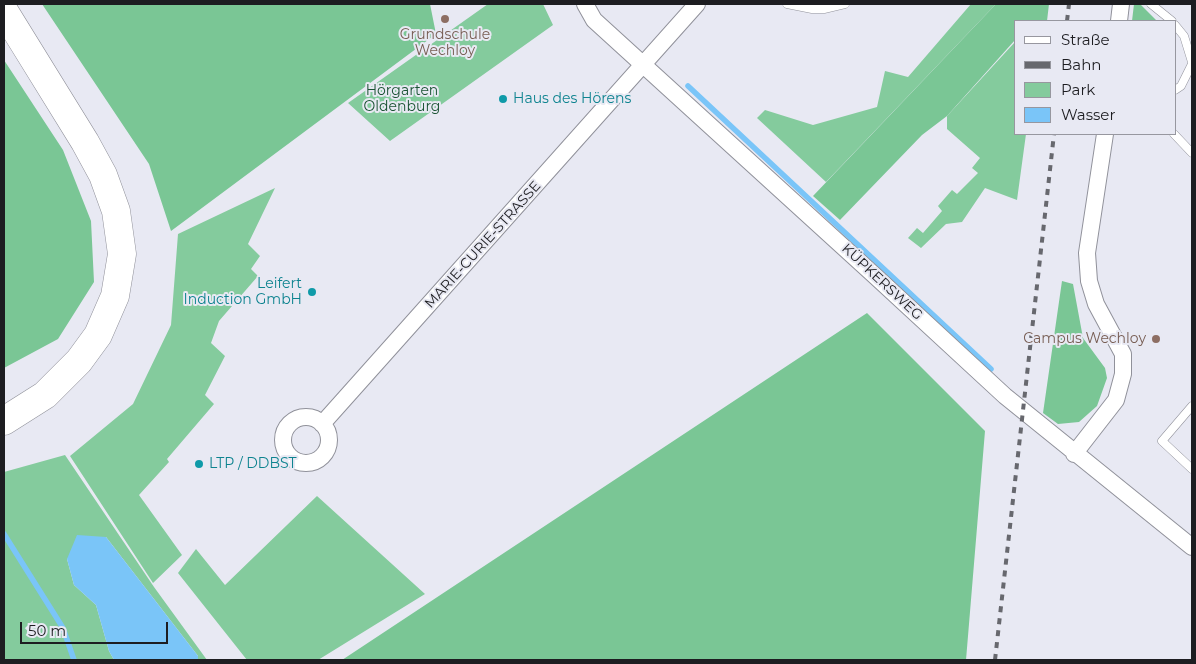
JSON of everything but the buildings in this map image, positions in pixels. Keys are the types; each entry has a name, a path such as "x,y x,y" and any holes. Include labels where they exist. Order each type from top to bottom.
{"highway":[{"path":"4,11 85,142 103,176 116,211 122,254 115,296 98,335 79,361 45,395 4,422"},
{"path":"4,400 20,396 79,361"}],"street":[{"name":"KÜPKERSWEG","path":"585,4 594,20 643,66 874,275 1004,396 1192,547"},
{"name":"MARIE-CURIE-STRASSE","path":"322,424 697,4"},
{"path":"1119,20 1121,4"},
{"path":"1074,454 1116,400 1123,374 1123,354 1096,304 1089,281 1087,254 1104,135"}],"lane":[{"path":"787,4 812,9 824,9 845,4"},
{"path":"1151,4 1171,20"},
{"path":"1176,26 1184,36 1192,63 1181,86 1176,89"},
{"path":"1175,135 1192,153"},
{"path":"1192,406 1162,441 1192,469"}],"green space":[{"path":"42,4 430,4 436,34 171,231 149,164"},
{"name":"Hörgarten Oldenburg","path":"488,4 543,4 553,25 390,141 348,103"},
{"path":"971,4 996,4 826,182 757,118 765,110 813,125 877,107 885,71 908,77"},
{"path":"996,4 1049,4 1047,20 1014,20 1014,41 947,116 922,135 840,220 813,196"},
{"path":"1134,4 1140,4 1156,20 1132,20"},
{"path":"1014,43 1014,135 1026,135 1017,200 985,188 962,222 946,224 921,248 908,238 917,228 923,233 942,211 938,206 952,190 957,194 978,173 972,168 980,158 947,129 947,116"},
{"path":"4,60 63,150 91,221 94,282 58,339 4,368"},
{"path":"275,188 248,244 260,256 251,269 258,276 219,321 211,343 225,356 205,395 214,404 167,459 169,462 139,495 182,555 153,583 70,456 133,404 171,325 178,234"},
{"path":"1062,281 1073,284 1083,338 1105,368 1107,378 1097,406 1079,422 1058,424 1043,413"},
{"path":"867,313 985,431 966,660 342,660"},
{"path":"65,455 154,587 207,660 198,660 198,656 106,537 67,559 74,585 96,605 109,651 114,660 4,660 4,472"},
{"path":"317,496 425,594 318,660 247,660 178,573 196,549 225,585"}],"water":[{"path":"77,535 106,537 198,656 198,660 114,660 109,651 96,605 74,585 67,559"}],"waterway":[{"path":"688,86 991,369"},
{"path":"4,534 63,628 74,660"}],"railway":[{"path":"1067,20 1069,4"},
{"path":"995,660 1054,135"}],"place":[{"name":"Grundschule Wechloy","path":"445,19"},
{"name":"Haus des Hörens","path":"503,99"},
{"name":"Leifert Induction GmbH","path":"312,292"},
{"name":"Campus Wechloy","path":"1156,339"},
{"name":"LTP / DDBST","path":"199,464"}]}
